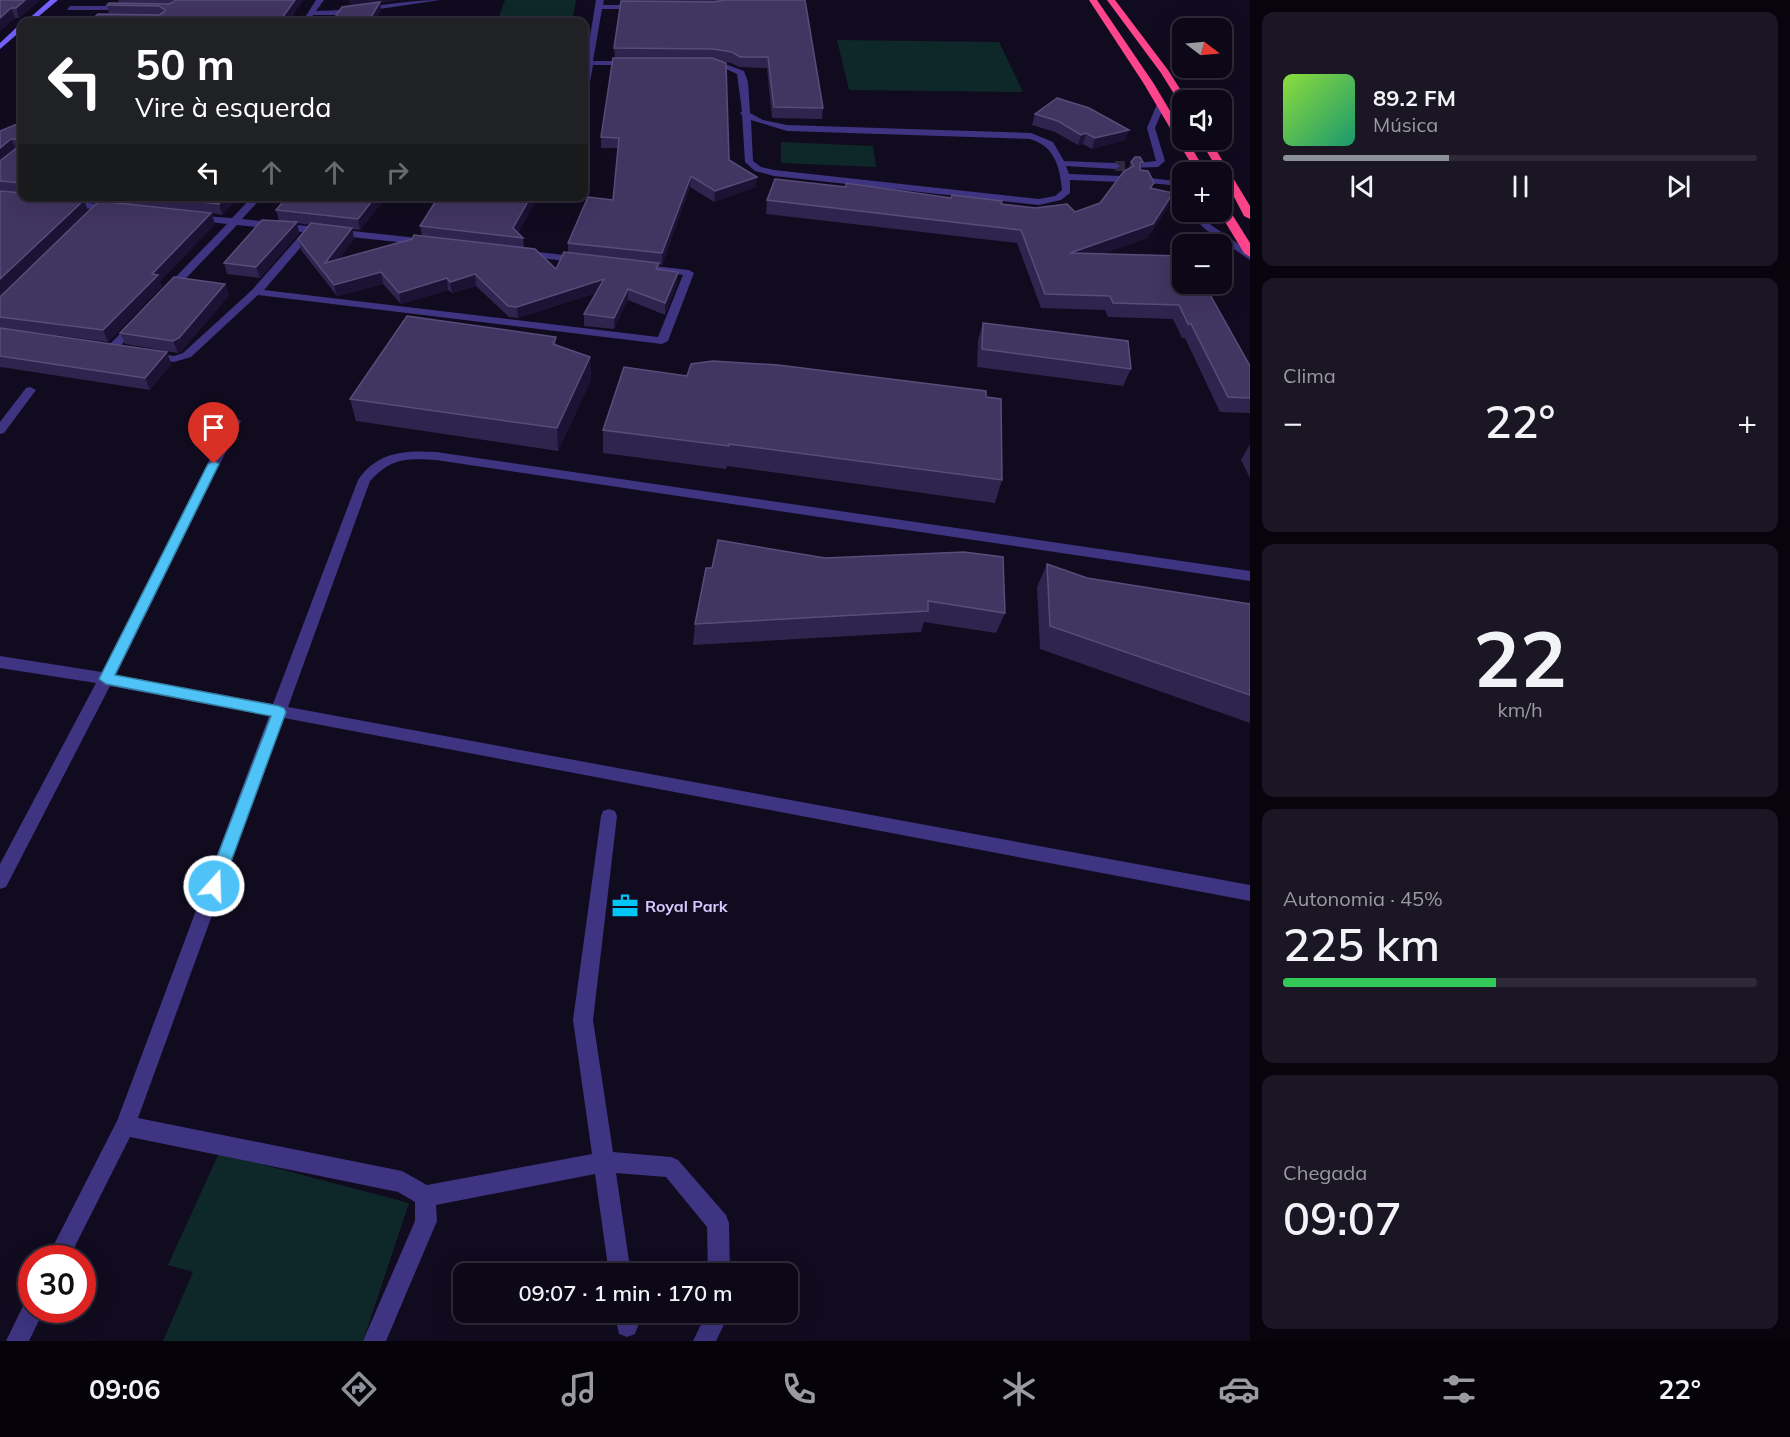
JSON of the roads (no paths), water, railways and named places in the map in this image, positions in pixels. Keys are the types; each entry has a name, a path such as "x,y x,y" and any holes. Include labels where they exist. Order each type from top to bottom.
{"highway":[{"path":"1093,0 1161,104 1195,162"},
{"path":"1111,0 1176,90"},
{"path":"1210,150 1250,216"},
{"path":"1230,222 1250,255"}],"street":[{"path":"33,18 54,0"},
{"path":"308,18 320,0"},
{"path":"311,13 339,13 436,0"},
{"path":"588,67 599,3 644,7"},
{"path":"70,8 138,8"},
{"path":"0,47 18,31"},
{"path":"589,63 636,63"},
{"path":"701,64 728,67 741,73 744,82 744,113 748,162 758,169 774,173 1039,202 1050,201 1064,195 1067,191 1065,177 1049,143 1031,136 787,128 760,122 744,113"},
{"path":"1133,166 1152,166 1161,161 1151,128 1161,104"},
{"path":"766,133 787,128"},
{"path":"748,145 756,138"},
{"path":"1059,164 1115,165"},
{"path":"1065,177 1122,179"},
{"path":"1140,180 1172,183"},
{"path":"90,215 106,201"},
{"path":"161,298 254,201"},
{"path":"55,202 122,210"},
{"path":"178,215 441,244"},
{"path":"1203,222 1250,255"},
{"path":"144,315 117,349 174,359 188,355 256,292 311,229"},
{"path":"512,252 594,262"},
{"path":"256,292 662,341 689,273 630,266"},
{"path":"0,430 30,390"},
{"path":"0,881 106,679 235,421"},
{"path":"65,1245 125,1126 364,480 374,468 390,458 403,454 436,456 1250,576"},
{"path":"0,662 106,679 1250,893"},
{"path":"609,816 583,1020 618,1263"},
{"path":"125,1126 402,1182 425,1196 603,1162 671,1167 718,1223 719,1263"},
{"path":"374,1341 426,1221 425,1196"},
{"path":"17,1341 26,1323"},
{"path":"704,1341 713,1323"}],"tunnel":[{"path":"1115,166 1133,166"}],"place":[{"name":"Royal Park","path":"625,906"}]}
